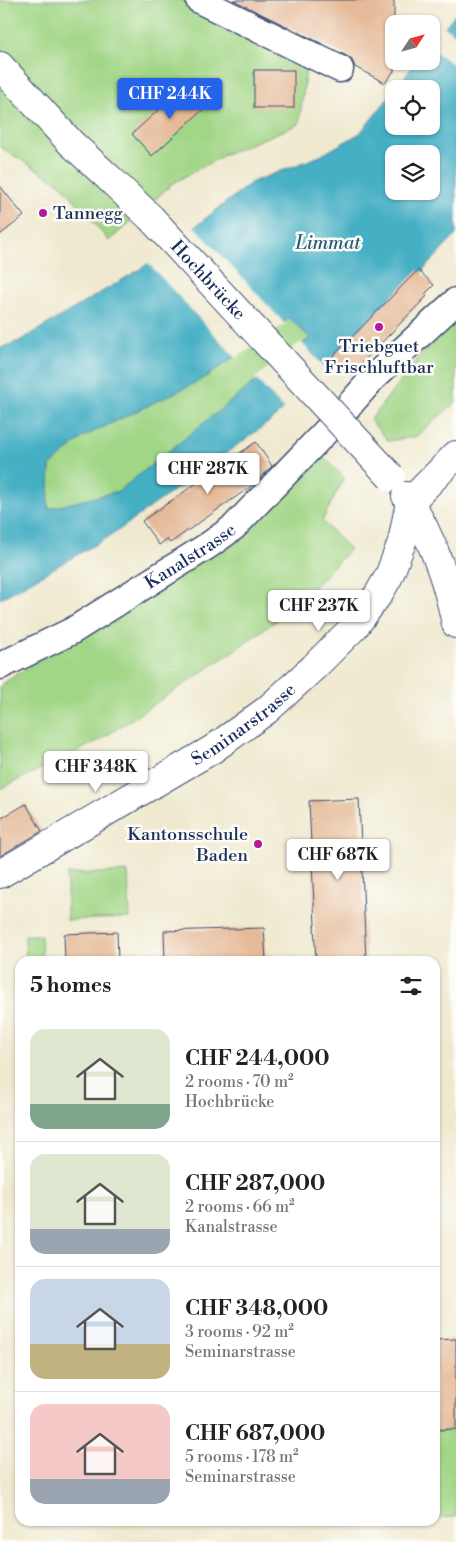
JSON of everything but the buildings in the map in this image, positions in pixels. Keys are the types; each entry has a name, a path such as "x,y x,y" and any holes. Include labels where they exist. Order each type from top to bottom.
{"main road":[{"name":"Hochbrücke","path":"0,66 72,143 151,218 391,477 410,502 428,536 452,594 456,624"},
{"path":"410,502 456,455"},
{"name":"Seminarstrasse","path":"0,874 213,749 274,704 355,626 378,595 389,576 402,542 410,502"}],"street":[{"path":"199,0 340,69"},
{"name":"Kanalstrasse","path":"0,666 72,631 209,545 234,526 331,426 374,377 456,301"}],"green space":[{"path":"0,0 198,0 307,63 299,124 226,154 173,183 109,241 62,185 0,147"},
{"path":"456,314 456,402 415,437 388,441 370,420 450,318"},
{"path":"290,318 311,337 119,491 48,509 50,466 83,437 203,379"},
{"path":"307,440 344,478 322,521 350,549 294,608 216,663 100,740 0,789 0,686 106,613 220,526"},
{"path":"128,872 130,918 67,920 67,874"},
{"path":"25,935 41,935 42,956 26,956"},
{"path":"456,1430 456,1517 440,1518 440,1431"}],"water":[{"name":"Limmat","path":"456,13 456,235 385,311 272,420 112,535 0,599 0,348 19,341 142,268 252,182 320,156 360,133 385,102 385,135 440,135 440,80 402,80 410,70 440,70 440,33","holes":["289,318 310,338 119,491 48,509 50,466 83,437 203,379"]}],"pier":[{"path":"443,26 456,35 456,66 440,55 440,30"},
{"path":"193,225 285,324 236,358 146,261"},
{"path":"301,342 327,370 286,411 255,378"}],"place":[{"name":"Tannegg","path":"43,213"},
{"name":"Triebguet Frischluftbar","path":"379,327"},
{"name":"Kantonsschule Baden","path":"258,844"}]}
